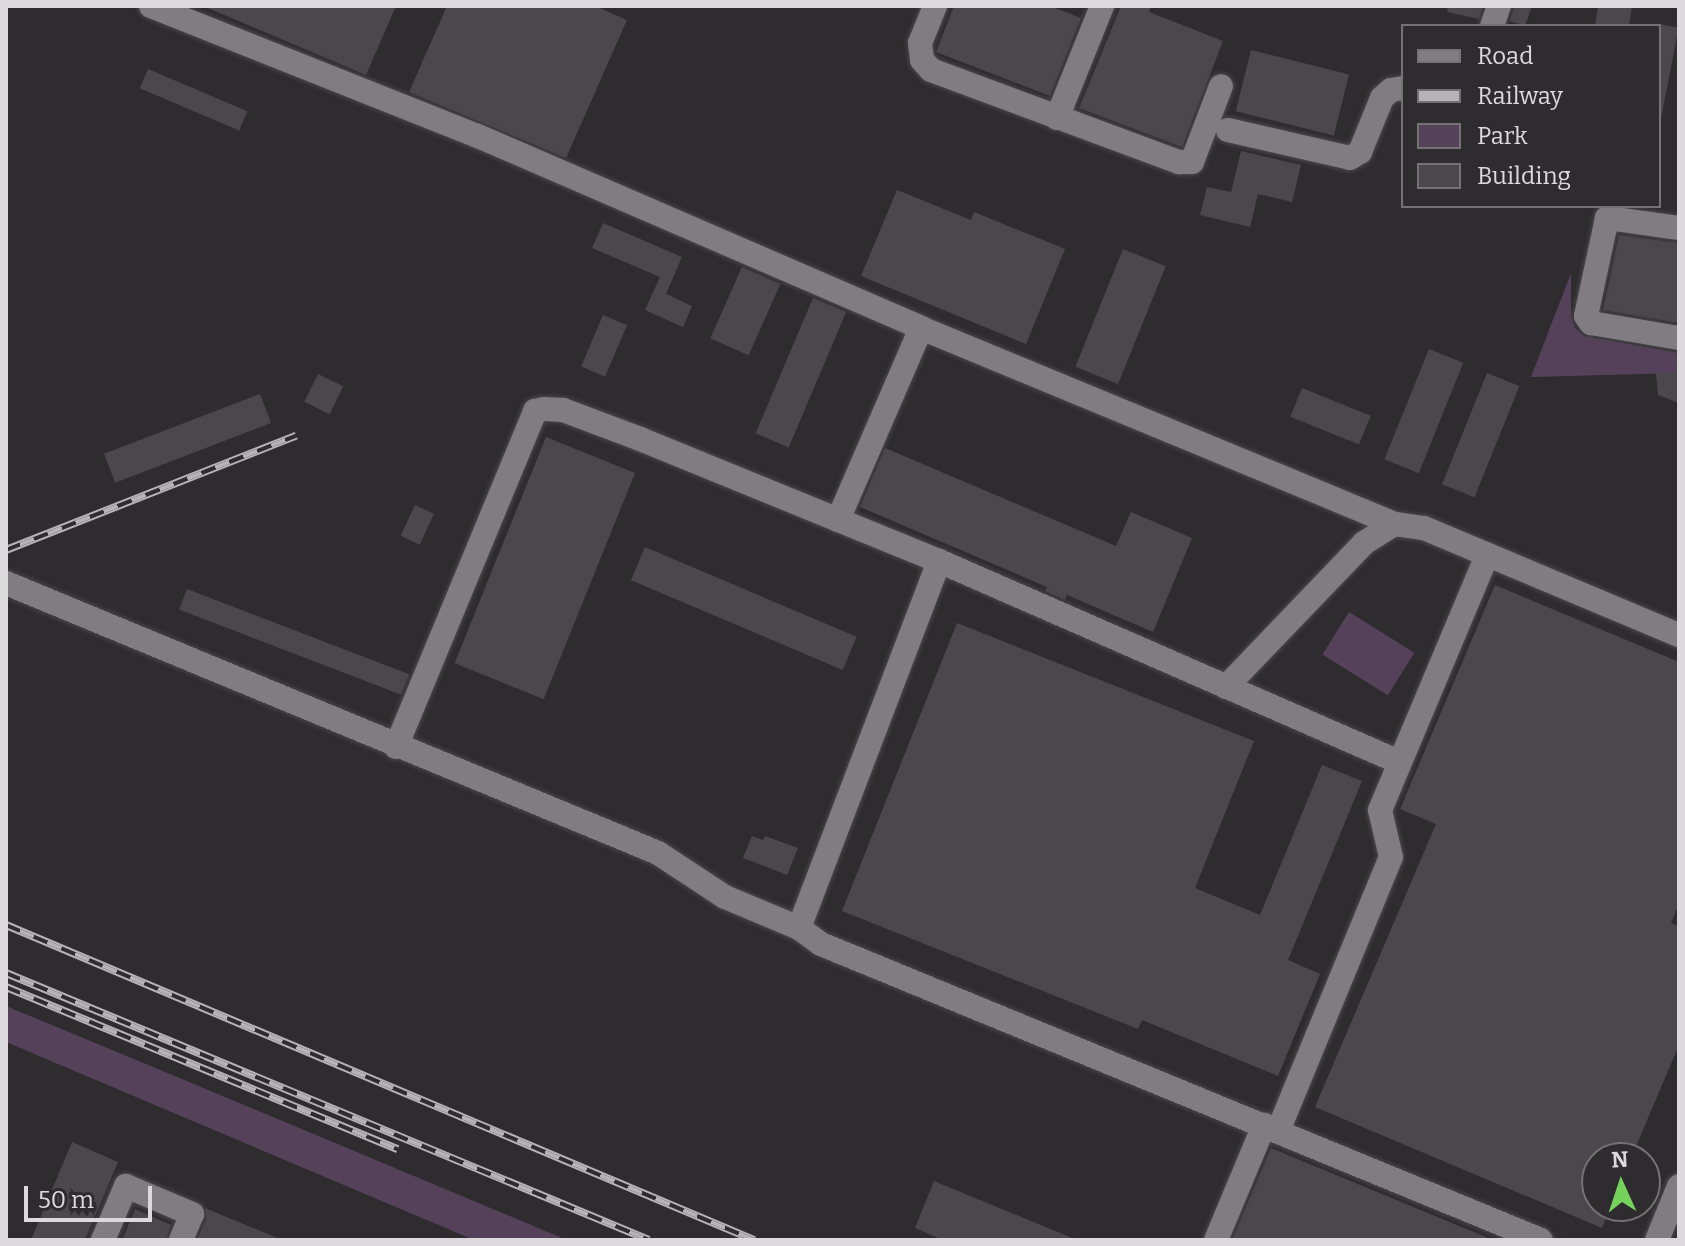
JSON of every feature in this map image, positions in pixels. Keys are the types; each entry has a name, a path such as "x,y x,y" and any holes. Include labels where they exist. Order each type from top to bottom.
{"lane":[{"path":"151,6 478,136 921,328 1395,524 1424,528 1679,635"},
{"path":"935,6 920,43 922,60 931,70 1179,162 1192,162 1221,86"},
{"path":"1057,118 1101,11 1076,6"},
{"path":"1228,130 1350,158 1360,152 1382,98 1391,90 1401,88"},
{"path":"1679,228 1607,218 1586,316 1591,323 1679,338"},
{"path":"838,520 921,328"},
{"path":"396,747 535,411 563,410 939,561 1399,762"},
{"path":"1226,687 1364,543 1395,524"},
{"path":"1216,1240 1271,1128 1391,857 1380,810 1487,555"},
{"path":"799,928 939,561"},
{"path":"6,583 658,853 725,897 799,928 821,944 1541,1240"},
{"path":"103,1240 126,1186 192,1214 181,1240"},
{"path":"1657,1240 1679,1186"}],"green space":[{"path":"1571,273 1571,316 1575,328 1584,336 1679,353 1679,373 1531,377"},
{"path":"1349,612 1414,653 1388,695 1323,654"},
{"path":"6,1006 567,1240 474,1240 6,1042"}],"building":[{"path":"203,6 396,6 366,75"},
{"path":"447,6 595,6 627,20 566,158 409,92"},
{"path":"954,6 1050,6 1081,18 1050,96 936,52"},
{"path":"1121,6 1151,6 1149,12 1223,41 1182,147 1079,108"},
{"path":"1448,6 1483,6 1479,19 1447,12"},
{"path":"1514,6 1532,6 1526,24 1510,21"},
{"path":"1598,6 1632,6 1629,24 1595,24"},
{"path":"1661,24 1679,28 1661,119"},
{"path":"1251,50 1349,74 1334,136 1236,111"},
{"path":"148,69 247,111 239,131 140,88"},
{"path":"1241,151 1301,165 1292,202 1258,194 1250,227 1200,215 1207,187 1231,192"},
{"path":"897,190 971,220 974,212 1065,249 1026,344 861,276"},
{"path":"603,223 682,257 666,294 692,306 683,327 645,310 660,277 592,248"},
{"path":"1619,235 1679,243 1679,323 1603,310"},
{"path":"1123,249 1166,266 1118,384 1075,367"},
{"path":"742,267 780,284 749,355 710,338"},
{"path":"813,298 846,312 789,447 756,433"},
{"path":"603,315 627,325 605,377 581,367"},
{"path":"1429,349 1463,363 1419,473 1384,459"},
{"path":"1487,373 1519,386 1474,497 1442,484"},
{"path":"1656,373 1679,373 1679,403 1658,395"},
{"path":"318,374 343,386 330,414 304,402"},
{"path":"1302,388 1371,416 1359,444 1290,417"},
{"path":"260,394 271,423 115,483 104,454"},
{"path":"546,437 635,473 544,699 455,663"},
{"path":"885,448 1116,546 1131,512 1192,538 1153,632 1067,595 1065,600 1045,591 1047,587 860,507"},
{"path":"415,505 434,514 420,545 401,536"},
{"path":"645,547 857,637 843,670 631,580"},
{"path":"1495,585 1679,662 1679,903 1671,923 1679,926 1679,1045 1638,1142 1581,1142 1581,1219 1315,1107 1436,824 1400,809"},
{"path":"187,589 409,674 401,695 179,610"},
{"path":"957,623 1254,741 1195,888 1260,915 1322,765 1362,781 1288,960 1320,974 1278,1076 1142,1020 1138,1029 842,911"},
{"path":"752,836 763,840 765,836 798,848 787,875 743,858"},
{"path":"72,1142 118,1162 85,1240 31,1240"},
{"path":"1271,1148 1493,1240 1232,1240"},
{"path":"934,1181 1077,1240 943,1240 915,1228"},
{"path":"205,1208 282,1240 197,1240 206,1219"},
{"path":"135,1209 171,1225 166,1240 122,1240"},
{"path":"1588,1222 1604,1222 1602,1228"}],"railway":[{"path":"6,550 296,436"},
{"path":"6,925 754,1240"},
{"path":"6,973 649,1240"},
{"path":"6,987 398,1149"}]}
